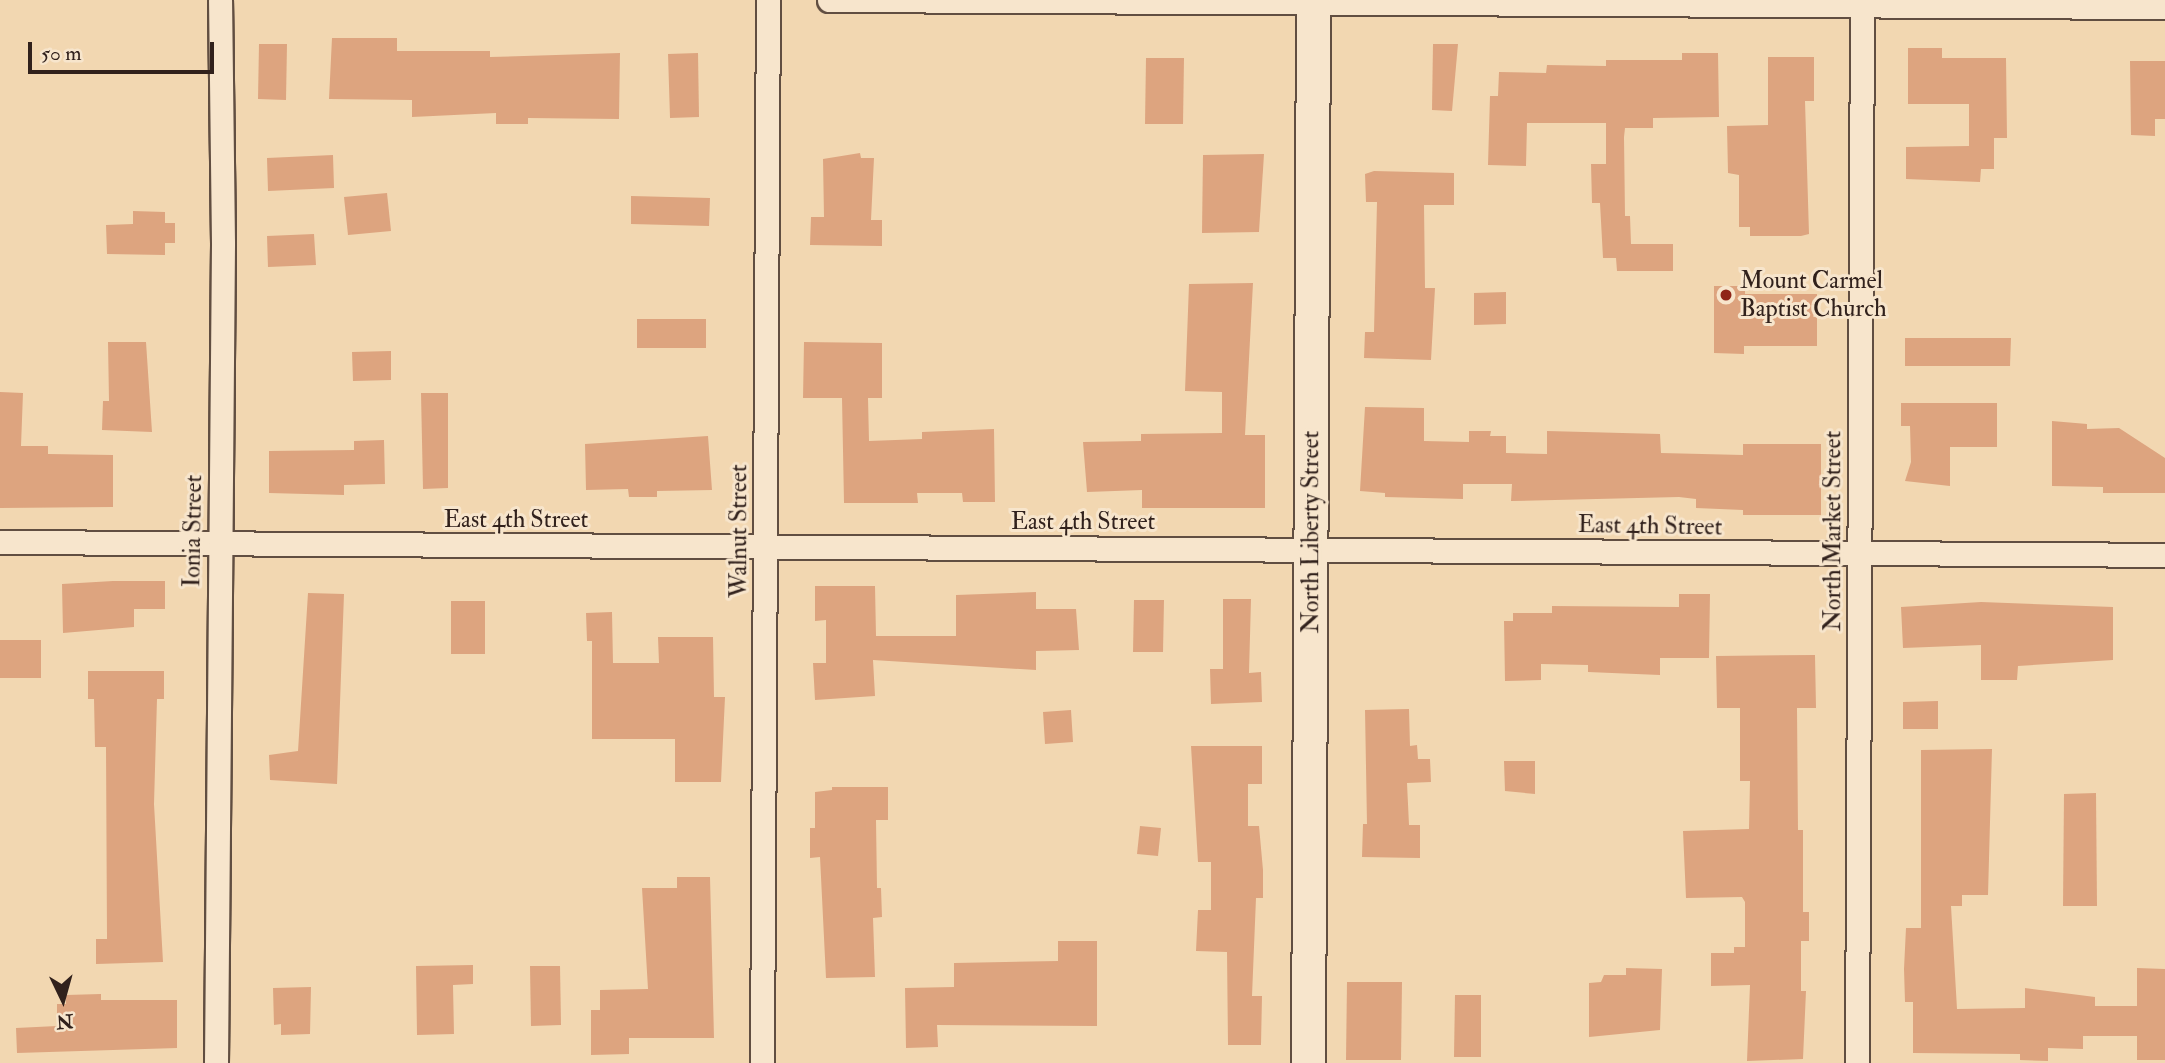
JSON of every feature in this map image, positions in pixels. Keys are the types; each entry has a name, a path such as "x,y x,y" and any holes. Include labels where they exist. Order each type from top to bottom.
{"street":[{"name":"Ionia Street","path":"216,1063 218,544 223,243 220,0"},
{"name":"Walnut Street","path":"762,1063 768,0"},
{"path":"829,0 1862,2 2165,6"},
{"name":"North Liberty Street","path":"1308,1063 1313,2"},
{"name":"North Market Street","path":"1857,1063 1862,2"},
{"name":"East 4th Street","path":"0,542 2165,555"}],"building":[{"path":"332,38 397,38 397,51 490,51 490,57 620,53 619,119 528,118 528,124 496,124 496,113 412,117 412,100 329,99"},
{"path":"259,44 287,44 286,100 258,99"},
{"path":"1433,44 1458,44 1452,111 1432,110"},
{"path":"1908,48 1942,48 1942,58 2006,58 2007,138 1994,138 1994,169 1981,169 1980,182 1906,179 1906,147 1969,146 1969,104 1908,104"},
{"path":"698,53 699,117 670,118 668,54"},
{"path":"1682,53 1718,53 1719,117 1653,118 1653,128 1625,128 1625,216 1630,216 1631,244 1673,244 1673,271 1617,271 1616,258 1603,258 1600,203 1592,203 1591,164 1606,164 1606,123 1527,123 1526,166 1488,165 1490,96 1498,96 1499,72 1546,73 1547,65 1606,66 1606,60 1682,60"},
{"path":"1768,57 1814,57 1814,101 1805,101 1809,234 1801,236 1750,236 1750,227 1739,227 1739,175 1728,173 1727,126 1768,125"},
{"path":"1146,58 1184,58 1183,124 1145,124"},
{"path":"2130,61 2165,61 2165,119 2155,119 2155,136 2131,135"},
{"path":"860,153 861,158 874,158 871,220 882,220 882,246 810,245 811,217 824,217 823,159"},
{"path":"1264,154 1259,232 1202,233 1203,155"},
{"path":"333,155 334,188 268,191 267,158"},
{"path":"1374,171 1454,173 1454,205 1424,205 1425,288 1435,288 1431,360 1364,358 1365,332 1374,332 1377,202 1366,202 1365,174"},
{"path":"387,193 391,231 348,235 344,197"},
{"path":"631,196 710,198 709,226 631,224"},
{"path":"133,211 165,212 165,223 175,223 175,243 165,243 165,255 107,254 106,225 133,224"},
{"path":"314,234 316,265 268,267 267,236"},
{"path":"1253,283 1245,435 1265,435 1265,508 1142,508 1142,490 1087,492 1083,442 1141,441 1141,434 1222,433 1222,392 1185,391 1189,284"},
{"path":"1714,286 1745,286 1745,294 1817,294 1817,346 1744,346 1744,354 1714,353"},
{"path":"1506,292 1506,324 1474,325 1474,293"},
{"path":"637,319 706,319 706,348 637,348"},
{"path":"1905,338 2011,338 2010,366 1905,366"},
{"path":"108,342 146,342 152,432 102,430 103,401 109,401"},
{"path":"804,342 882,343 882,398 868,398 869,441 922,439 922,432 994,429 995,502 963,502 962,493 917,493 918,503 844,503 842,398 803,398"},
{"path":"391,351 391,380 353,381 352,352"},
{"path":"0,392 23,393 21,446 48,446 48,454 113,455 113,507 0,508"},
{"path":"421,393 448,393 448,488 423,489"},
{"path":"1901,403 1997,403 1997,447 1950,447 1950,486 1905,481 1911,462 1910,426 1901,426"},
{"path":"1365,407 1424,408 1424,441 1469,442 1469,431 1491,431 1490,436 1506,436 1506,453 1547,454 1547,431 1660,434 1661,453 1743,455 1743,444 1821,444 1821,515 1743,515 1743,510 1696,508 1696,499 1679,497 1511,501 1512,484 1463,484 1463,499 1385,497 1385,493 1360,491"},
{"path":"2052,421 2087,424 2087,429 2119,428 2165,458 2165,493 2103,493 2103,487 2052,486"},
{"path":"708,436 712,490 657,491 657,497 629,497 628,489 586,490 585,444"},
{"path":"384,440 385,484 344,485 344,495 269,493 269,451 354,450 354,441"},
{"path":"165,581 165,609 134,609 134,627 63,633 62,584"},
{"path":"815,586 875,586 876,636 956,636 956,595 1036,592 1036,609 1076,609 1079,650 1036,651 1036,670 873,660 875,696 815,700 813,663 826,663 826,620 815,621"},
{"path":"308,593 344,594 337,784 270,780 269,755 298,751"},
{"path":"1679,594 1710,594 1709,658 1660,658 1660,675 1588,672 1588,665 1541,664 1541,680 1505,681 1504,621 1513,621 1513,613 1552,613 1552,606 1679,607"},
{"path":"1223,599 1251,599 1249,673 1261,672 1262,702 1211,704 1210,669 1223,669"},
{"path":"1134,600 1164,600 1163,652 1133,652"},
{"path":"451,601 485,601 485,654 451,654"},
{"path":"1981,602 2113,607 2113,660 2018,666 2017,680 1981,680 1981,645 1903,648 1901,607"},
{"path":"612,612 613,663 659,663 658,637 713,637 714,697 725,697 721,782 675,782 675,739 592,739 592,641 587,641 586,613"},
{"path":"0,640 41,640 41,678 0,678"},
{"path":"1815,655 1816,708 1797,708 1798,830 1803,830 1803,912 1809,912 1809,941 1801,941 1801,991 1806,991 1803,1059 1747,1061 1750,985 1711,986 1711,953 1734,953 1734,947 1745,947 1745,902 1742,897 1686,898 1683,831 1749,829 1750,781 1740,781 1740,708 1717,708 1716,656"},
{"path":"88,671 164,671 164,699 157,699 154,804 163,962 96,964 96,939 107,939 106,747 95,747 94,699 88,699"},
{"path":"1938,701 1938,729 1903,729 1903,702"},
{"path":"1409,709 1410,746 1417,745 1418,759 1430,759 1431,782 1407,783 1409,825 1420,825 1420,858 1362,857 1363,824 1367,824 1365,710"},
{"path":"1071,710 1073,742 1045,744 1043,712"},
{"path":"1191,746 1262,746 1262,784 1248,784 1248,826 1259,826 1263,870 1263,898 1256,898 1252,996 1262,996 1261,1045 1228,1045 1227,952 1196,951 1198,910 1211,910 1211,862 1198,862"},
{"path":"1992,749 1988,895 1962,895 1962,906 1951,906 1957,1009 2025,1008 2025,988 2095,997 2095,1006 2137,1006 2137,968 2165,969 2165,1060 2137,1060 2137,1036 2083,1036 2083,1049 2048,1048 2048,1061 2020,1060 2020,1054 1913,1053 1913,1002 1905,1002 1904,969 1906,928 1921,928 1921,750"},
{"path":"1504,761 1535,761 1535,794 1505,791"},
{"path":"832,787 888,787 888,820 876,820 877,888 881,888 882,917 873,918 875,977 826,978 820,857 810,858 810,828 815,828 815,792 832,790"},
{"path":"2096,793 2097,906 2063,906 2064,794"},
{"path":"1140,826 1161,828 1158,856 1137,854"},
{"path":"677,877 710,877 714,1038 629,1038 629,1054 591,1055 591,1010 600,1010 600,990 648,989 642,888 677,888"},
{"path":"1058,941 1097,941 1097,1026 937,1025 938,1047 906,1048 905,988 954,987 954,963 1058,961"},
{"path":"473,965 473,984 453,985 454,1034 417,1035 416,966"},
{"path":"530,966 560,966 561,1025 531,1026"},
{"path":"1626,968 1662,969 1660,1030 1589,1037 1589,983 1601,982 1604,975 1626,975"},
{"path":"1347,982 1402,982 1401,1060 1346,1060"},
{"path":"311,987 310,1034 281,1035 281,1024 274,1025 273,988"},
{"path":"101,994 101,1000 177,1000 177,1048 17,1053 16,1028 57,1026 57,1004 66,1004 66,995"},
{"path":"1455,995 1481,995 1481,1057 1454,1057"}],"place":[{"name":"Mount Carmel Baptist Church","path":"1726,295"}]}
